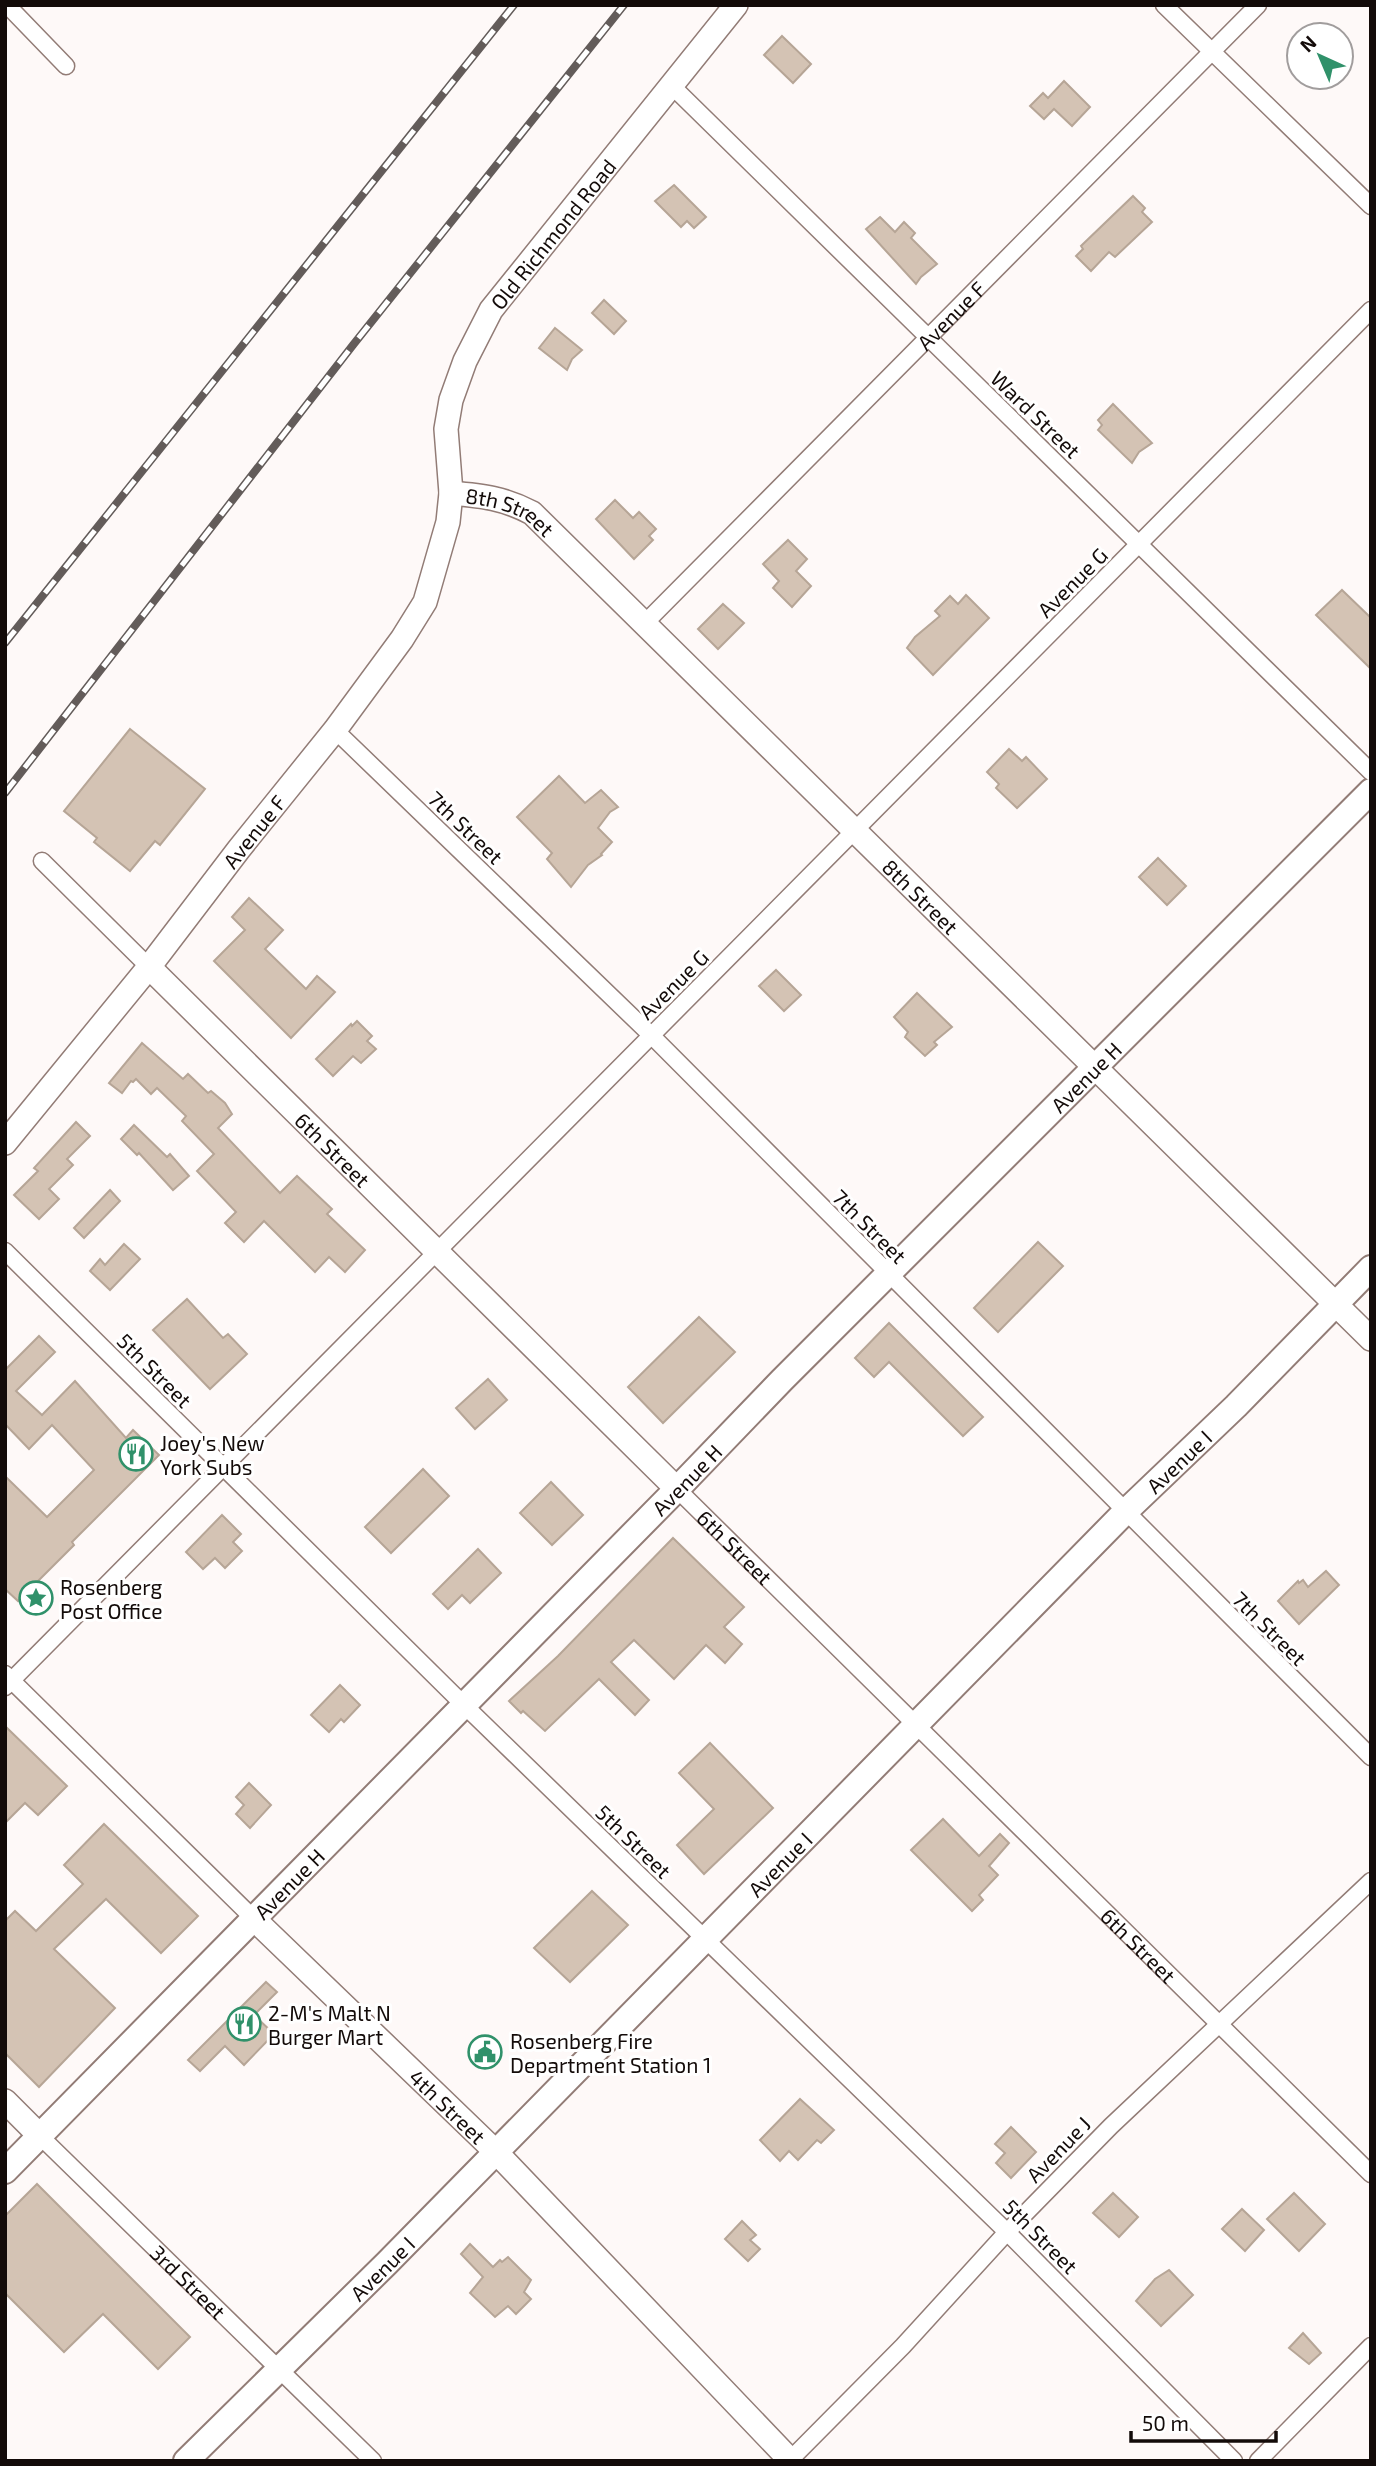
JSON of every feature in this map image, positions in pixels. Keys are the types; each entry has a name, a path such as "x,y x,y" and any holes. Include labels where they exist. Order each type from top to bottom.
{"main road":[{"name":"Avenue H","path":"5,2171 782,1380 1371,791"},
{"name":"Avenue I","path":"187,2461 917,1726 1125,1512 1236,1406 1371,1268"}],"street":[{"path":"7,5 66,66"},
{"name":"Old Richmond Road","path":"452,493 446,429 451,400 465,361 491,310 736,5"},
{"path":"1164,5 1371,206"},
{"name":"Avenue F","path":"645,623 1258,5"},
{"name":"Ward Street","path":"671,85 1371,772"},
{"name":"Avenue G","path":"7,1681 224,1467 1371,310"},
{"name":"Avenue F","path":"5,1143 149,967 335,730 402,639 425,602 448,522 452,493"},
{"name":"8th Street","path":"452,493 510,501 532,513 1371,1339"},
{"name":"7th Street","path":"335,730 652,1036 1371,1757"},
{"name":"6th Street","path":"41,861 1371,2174"},
{"name":"5th Street","path":"5,1251 464,1705 1007,2232 1234,2461"},
{"name":"4th Street","path":"7,1681 495,2151 790,2460"},
{"name":"Avenue J","path":"790,2460 903,2346 1007,2232 1111,2126 1371,1881"},
{"name":"3rd Street","path":"5,2101 373,2461"},
{"path":"1258,2461 1371,2346"}],"building":[{"path":"782,36 811,64 793,83 764,55"},
{"path":"1064,81 1090,107 1072,126 1054,109 1044,119 1030,106 1043,93 1048,98"},
{"path":"674,185 706,217 694,228 687,221 681,227 655,201"},
{"path":"1133,196 1145,208 1142,212 1152,222 1115,257 1109,252 1091,271 1076,256 1083,249 1081,246"},
{"path":"880,217 895,232 904,222 915,233 911,238 937,264 916,284 866,229"},
{"path":"604,300 626,321 614,334 592,313"},
{"path":"555,328 582,350 572,359 567,370 539,348"},
{"path":"1113,404 1152,443 1139,452 1132,463 1098,430 1102,425 1098,420"},
{"path":"615,500 633,518 639,512 656,529 649,536 653,540 634,559 596,519"},
{"path":"788,540 807,559 796,571 811,586 792,607 773,588 779,581 763,564"},
{"path":"1342,590 1371,618 1371,669 1316,615"},
{"path":"966,595 989,618 933,675 907,648 915,637 940,616 935,611 950,596 958,604"},
{"path":"723,604 744,623 718,649 698,629"},
{"path":"130,729 205,789 160,845 155,841 130,871 94,842 97,838 64,811"},
{"path":"1009,749 1022,761 1026,757 1047,779 1017,808 996,788 999,784 987,772"},
{"path":"559,776 585,803 601,790 618,807 610,812 598,828 612,842 602,855 588,865 571,887 547,859 552,853 517,817"},
{"path":"1158,858 1186,886 1167,905 1139,877"},
{"path":"249,898 283,930 265,949 306,989 317,976 335,992 291,1038 214,961 245,930 232,917"},
{"path":"776,970 801,995 784,1011 759,986"},
{"path":"917,993 952,1027 934,1042 937,1045 925,1056 905,1037 908,1032 894,1017"},
{"path":"357,1021 372,1036 367,1041 376,1049 361,1063 353,1056 333,1076 316,1059"},
{"path":"142,1043 183,1079 188,1074 208,1093 211,1091 225,1103 232,1114 218,1128 280,1193 297,1176 332,1209 327,1214 365,1250 345,1272 329,1257 315,1272 264,1221 244,1242 225,1223 236,1212 197,1171 214,1154 182,1121 186,1116 157,1088 151,1094 136,1079 131,1081 122,1093 109,1083"},
{"path":"76,1122 90,1136 67,1159 73,1165 49,1189 59,1199 39,1219 14,1195 38,1171 34,1168"},
{"path":"134,1125 167,1157 170,1154 189,1176 173,1190 139,1153 137,1155 121,1139"},
{"path":"110,1190 120,1201 84,1238 74,1228"},
{"path":"1038,1242 1063,1266 998,1332 974,1308"},
{"path":"124,1244 140,1259 110,1290 90,1271 100,1259 105,1265"},
{"path":"187,1299 223,1338 228,1334 247,1354 210,1389 153,1330"},
{"path":"699,1317 735,1352 663,1423 628,1387"},
{"path":"889,1323 983,1417 963,1436 889,1362 874,1377 855,1358"},
{"path":"39,1336 55,1352 16,1391 42,1415 75,1381 126,1438 133,1430 159,1455 72,1542 74,1545 18,1601 5,1589 5,1476 47,1517 94,1470 52,1425 29,1449 5,1424 5,1370"},
{"path":"488,1379 507,1400 475,1429 456,1408"},
{"path":"423,1469 449,1496 391,1553 365,1527"},
{"path":"551,1482 583,1515 552,1545 520,1513"},
{"path":"222,1515 241,1534 233,1542 242,1551 225,1568 215,1558 203,1569 186,1552"},
{"path":"673,1538 744,1607 724,1627 742,1644 725,1663 706,1645 674,1679 634,1640 611,1662 649,1700 635,1715 599,1679 545,1731 523,1711 521,1713 509,1701 558,1656"},
{"path":"478,1549 501,1573 470,1603 462,1595 448,1609 433,1594"},
{"path":"1326,1571 1339,1585 1299,1624 1278,1601 1298,1581 1299,1583 1303,1580 1308,1587"},
{"path":"340,1685 360,1705 344,1722 341,1719 329,1732 311,1715"},
{"path":"5,1726 67,1786 38,1815 25,1803 5,1823"},
{"path":"710,1743 773,1808 704,1874 677,1845 714,1809 679,1773"},
{"path":"249,1783 271,1805 250,1828 236,1814 244,1805 236,1797"},
{"path":"943,1819 979,1856 1000,1834 1009,1843 989,1866 998,1875 979,1895 983,1900 972,1911 911,1850"},
{"path":"104,1824 198,1916 161,1953 106,1899 54,1949 115,2008 39,2087 5,2053 5,1921 15,1911 36,1931 83,1884 64,1865"},
{"path":"592,1891 628,1925 570,1982 534,1948"},
{"name":"2-M's Malt N Burger Mart","path":"266,1982 277,1992 254,2015 274,2034 244,2065 225,2046 200,2071 188,2060"},
{"path":"800,2099 834,2130 821,2143 817,2140 798,2160 789,2151 780,2161 760,2140"},
{"path":"1011,2127 1036,2152 1011,2178 996,2163 1005,2153 995,2144"},
{"path":"37,2184 190,2337 158,2369 103,2314 64,2352 5,2293 5,2216"},
{"path":"1113,2193 1138,2217 1119,2237 1093,2213"},
{"path":"1294,2193 1325,2224 1299,2251 1267,2219"},
{"path":"1242,2209 1264,2230 1245,2251 1222,2229"},
{"path":"742,2221 756,2235 750,2240 760,2249 748,2261 725,2239"},
{"path":"470,2244 493,2267 508,2257 531,2280 524,2292 531,2299 516,2314 508,2306 495,2317 470,2293 483,2277 461,2254"},
{"path":"1169,2270 1193,2295 1161,2326 1136,2301 1155,2279"},
{"path":"1303,2333 1321,2353 1309,2364 1289,2348"}],"railway":[{"path":"5,643 514,5"},
{"path":"5,793 353,345 624,5"}],"place":[{"name":"Joey's New York Subs","path":"136,1454"},
{"name":"Rosenberg Post Office","path":"36,1598"},
{"name":"2-M's Malt N Burger Mart","path":"244,2024"},
{"name":"Rosenberg Fire Department Station 1","path":"485,2052"}]}
